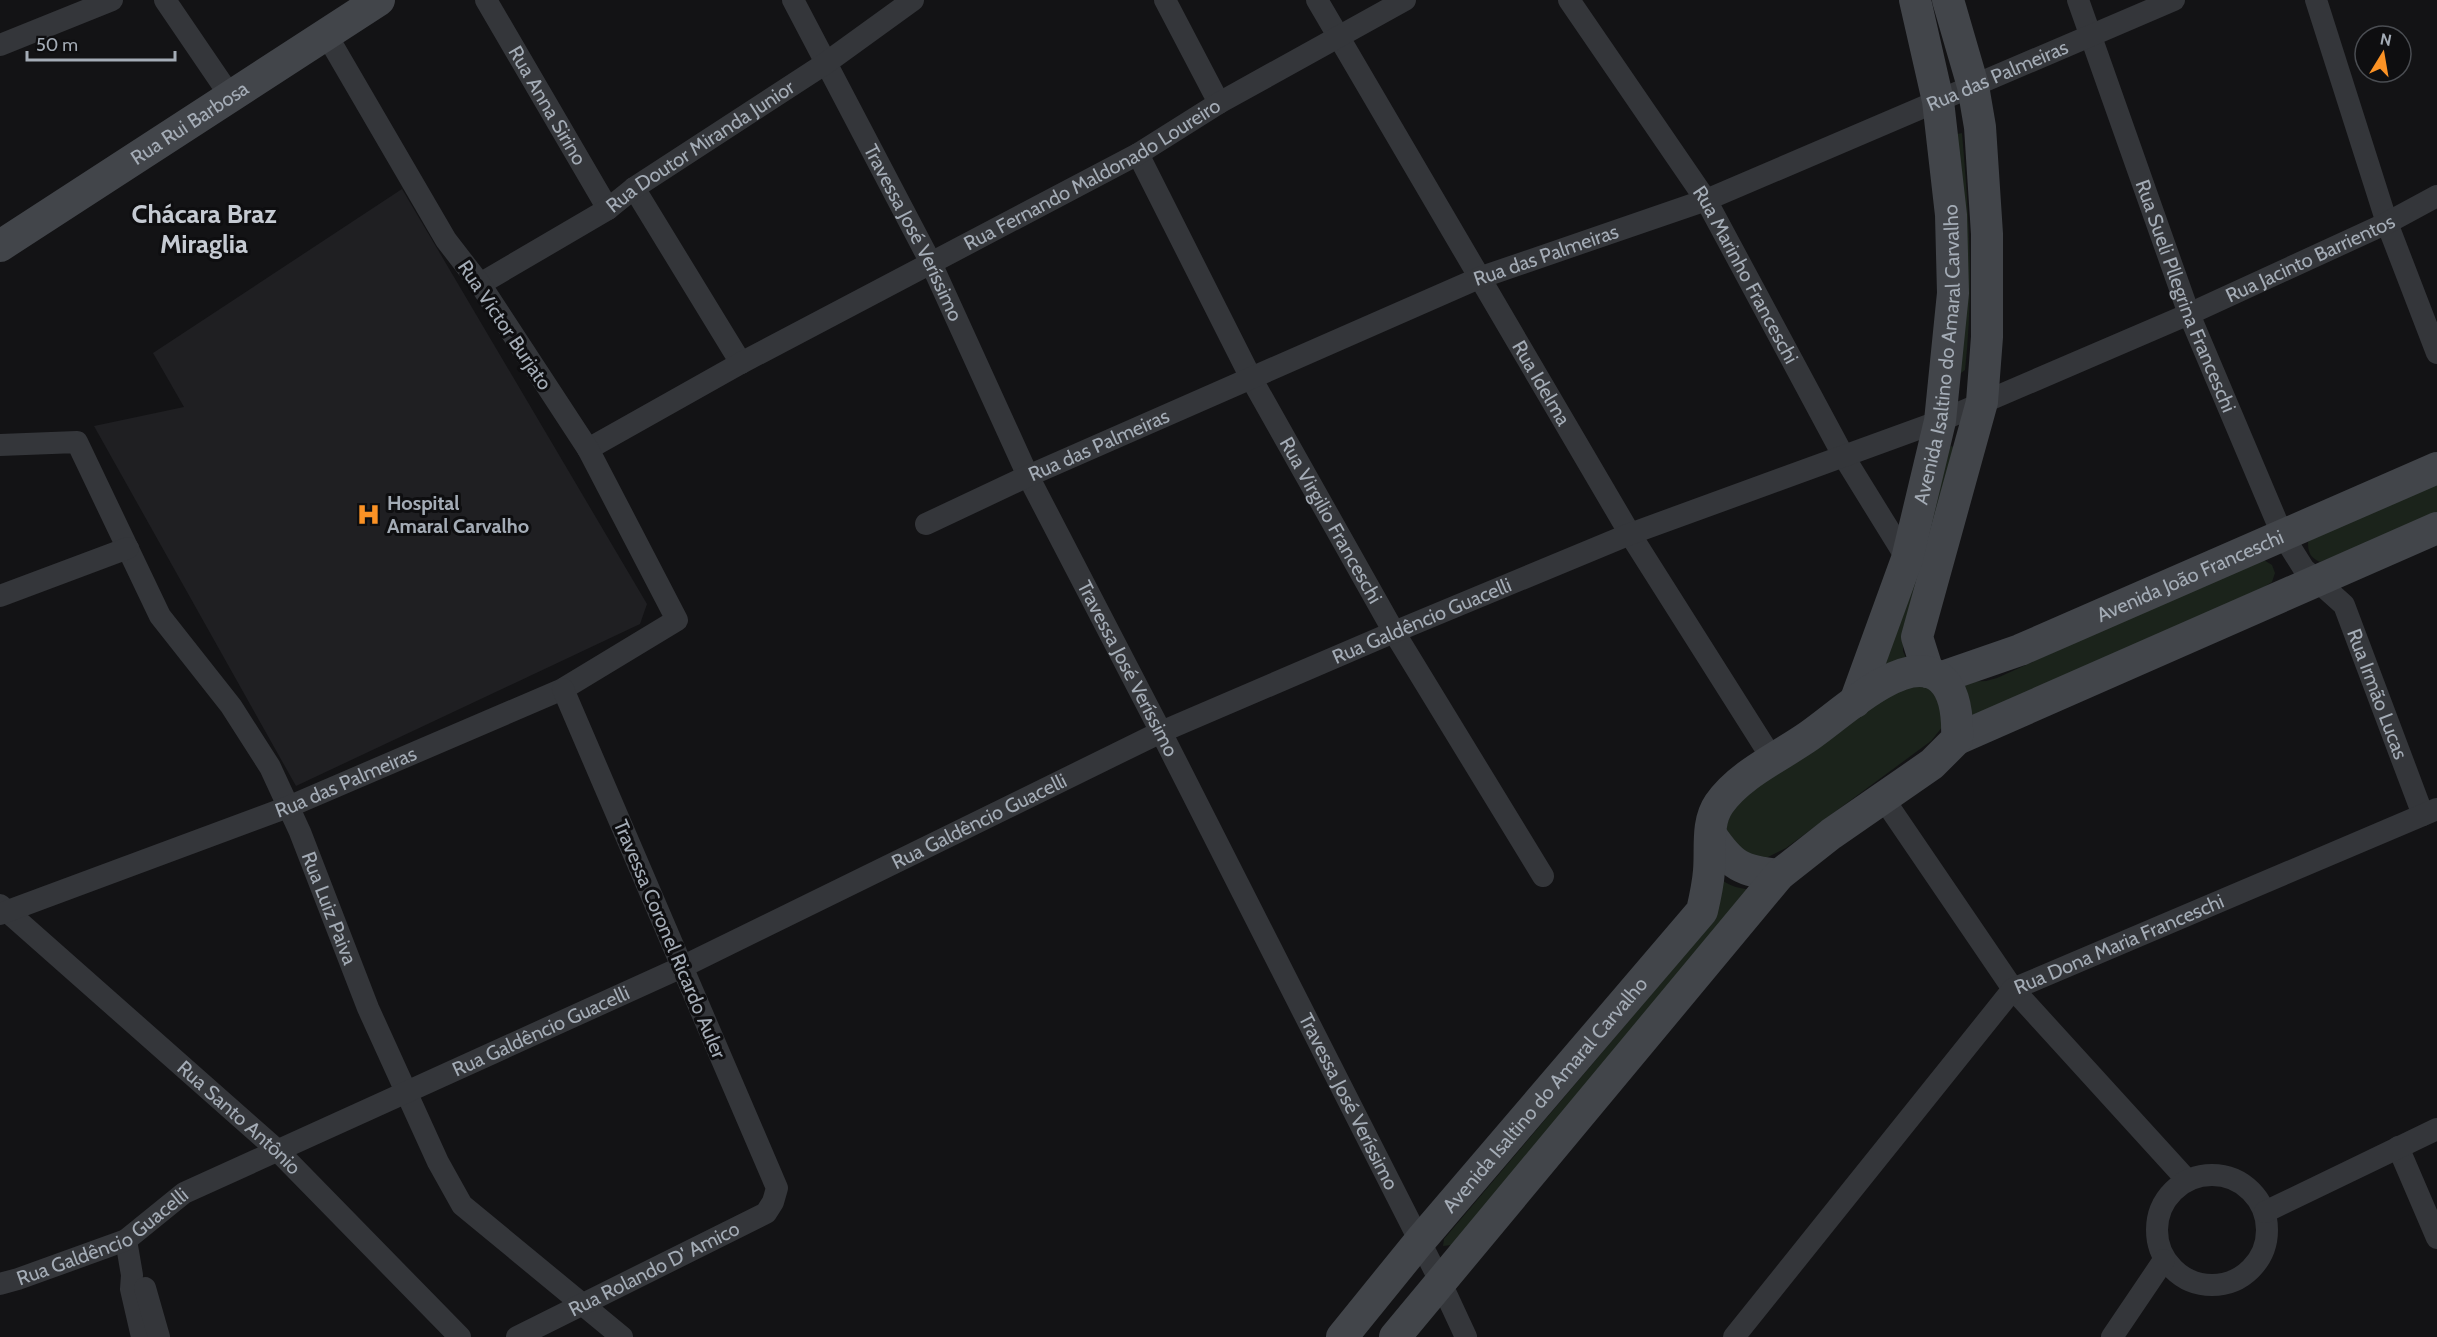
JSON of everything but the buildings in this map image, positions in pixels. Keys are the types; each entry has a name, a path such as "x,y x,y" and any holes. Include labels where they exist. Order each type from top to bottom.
{"main road":[{"name":"Rua Rui Barbosa","path":"0,246 379,0"},
{"name":"Avenida Isaltino do Amaral Carvalho","path":"1855,702 1907,560 1940,421 1953,293 1951,215 1938,101 1915,0"},
{"name":"Avenida Isaltino do Amaral Carvalho","path":"1395,1337 1779,875 1831,834 1932,764 1957,739 1958,714 1953,695 1935,674 1917,637 1982,402 1987,337 1987,234 1980,127 1973,86 1948,0"},
{"name":"Avenida João Franceschi","path":"1773,760 1883,682 1911,673 1935,674 2020,650 2437,468"},
{"path":"1957,739 2437,528"},
{"name":"Avenida Isaltino do Amaral Carvalho","path":"1342,1337 1419,1242 1702,911 1709,873 1710,823 1718,806 1737,783 1773,760"},
{"path":"1711,835 1727,858 1751,872 1779,875"}],"street":[{"path":"0,45 112,0"},
{"path":"165,0 231,97"},
{"name":"Rua Anna Sirino","path":"486,0 608,209"},
{"name":"Travessa José Veríssimo","path":"793,0 931,263 1028,476 1161,732 1440,1281 1466,1337"},
{"name":"Rua Doutor Miranda Junior","path":"480,284 608,209 634,188 826,63 913,0"},
{"path":"1165,0 1219,103"},
{"name":"Rua Idelma","path":"1317,0 1629,534 1773,760"},
{"name":"Rua Fernando Maldonado Loureiro","path":"588,449 741,363 1138,154 1219,103 1405,0"},
{"name":"Rua Marinho Franceschi","path":"1569,0 1706,200 1844,457 1907,560"},
{"name":"Rua Sueli Pllegrina Franceschi","path":"2078,0 2189,314 2282,534 2304,569 2316,582"},
{"name":"Rua das Palmeiras","path":"926,525 1028,476 1479,278 1706,200 2174,0"},
{"path":"2316,0 2387,223 2437,353"},
{"name":"Rua Victor Burjato","path":"326,34 446,240 480,284 588,449 677,620"},
{"name":"Rua Virgilio Franceschi","path":"1138,154 1251,378 1394,632 1543,876"},
{"path":"634,188 741,363"},
{"name":"Rua Jacinto Barrientos","path":"1982,402 2189,314 2387,223 2437,196"},
{"name":"Rua Galdêncio Guacelli","path":"0,1284 126,1240 184,1192 682,967 1161,732 1629,534 1844,457 1940,421 1982,402"},
{"name":"Rua Luiz Paiva","path":"0,446 77,442 160,616 190,657 231,706 270,767 368,1008 438,1162 462,1205 622,1337"},
{"path":"0,596 128,548"},
{"name":"Rua Irmão Lucas","path":"2316,582 2344,605 2430,812"},
{"name":"Rua das Palmeiras","path":"1,910 288,807 563,689 677,620"},
{"name":"Travessa Coronel Ricardo Auler","path":"563,689 777,1188"},
{"path":"1883,798 2013,989 2187,1180"},
{"name":"Rua Dona Maria Franceschi","path":"1734,1337 2013,989 2430,812"},
{"name":"Rua Santo Antônio","path":"1,910 277,1150 460,1337"},
{"path":"2265,1212 2437,1129"},
{"path":"2397,1147 2437,1238"},
{"path":"2210,1175 2233,1179 2253,1192 2265,1212 2268,1235 2261,1257 2246,1275 2225,1285 2202,1286 2180,1276 2164,1260 2156,1238 2158,1215 2169,1194 2187,1180 2210,1175"},
{"name":"Rua Rolando D' Amico","path":"517,1337 766,1213 773,1203 777,1188"},
{"path":"126,1240 132,1275 131,1289 142,1337"},
{"path":"2112,1337 2164,1260"},
{"path":"132,1275 144,1286 159,1337"}],"shaded area":[{"path":"1962,133 1970,281 1968,340 1965,370 1961,373 1956,370 1952,135"},
{"name":"Hospital Amaral Carvalho","path":"402,189 647,604 640,624 296,786 94,426 184,407 153,353"},
{"path":"1952,446 1955,450 1903,636 1903,651 1909,665 1875,669 1946,448"},
{"path":"2437,482 2437,514 2320,562 2310,554 2308,542 2317,534"},
{"path":"2264,560 2272,565 2275,573 2272,582 2264,587 1966,722 1960,682 1986,681 1997,678 2252,562"},
{"path":"1920,681 1940,696 1943,726 1931,741 1786,848 1764,859 1744,857 1724,834 1733,807 1904,683"},
{"path":"1716,875 1735,887 1757,890 1452,1245 1443,1246 1444,1239 1672,970"}],"place":[{"name":"Hospital Amaral Carvalho","path":"369,515"}],"district":[{"name":"Chácara Braz Miraglia","path":"204,229"}]}
